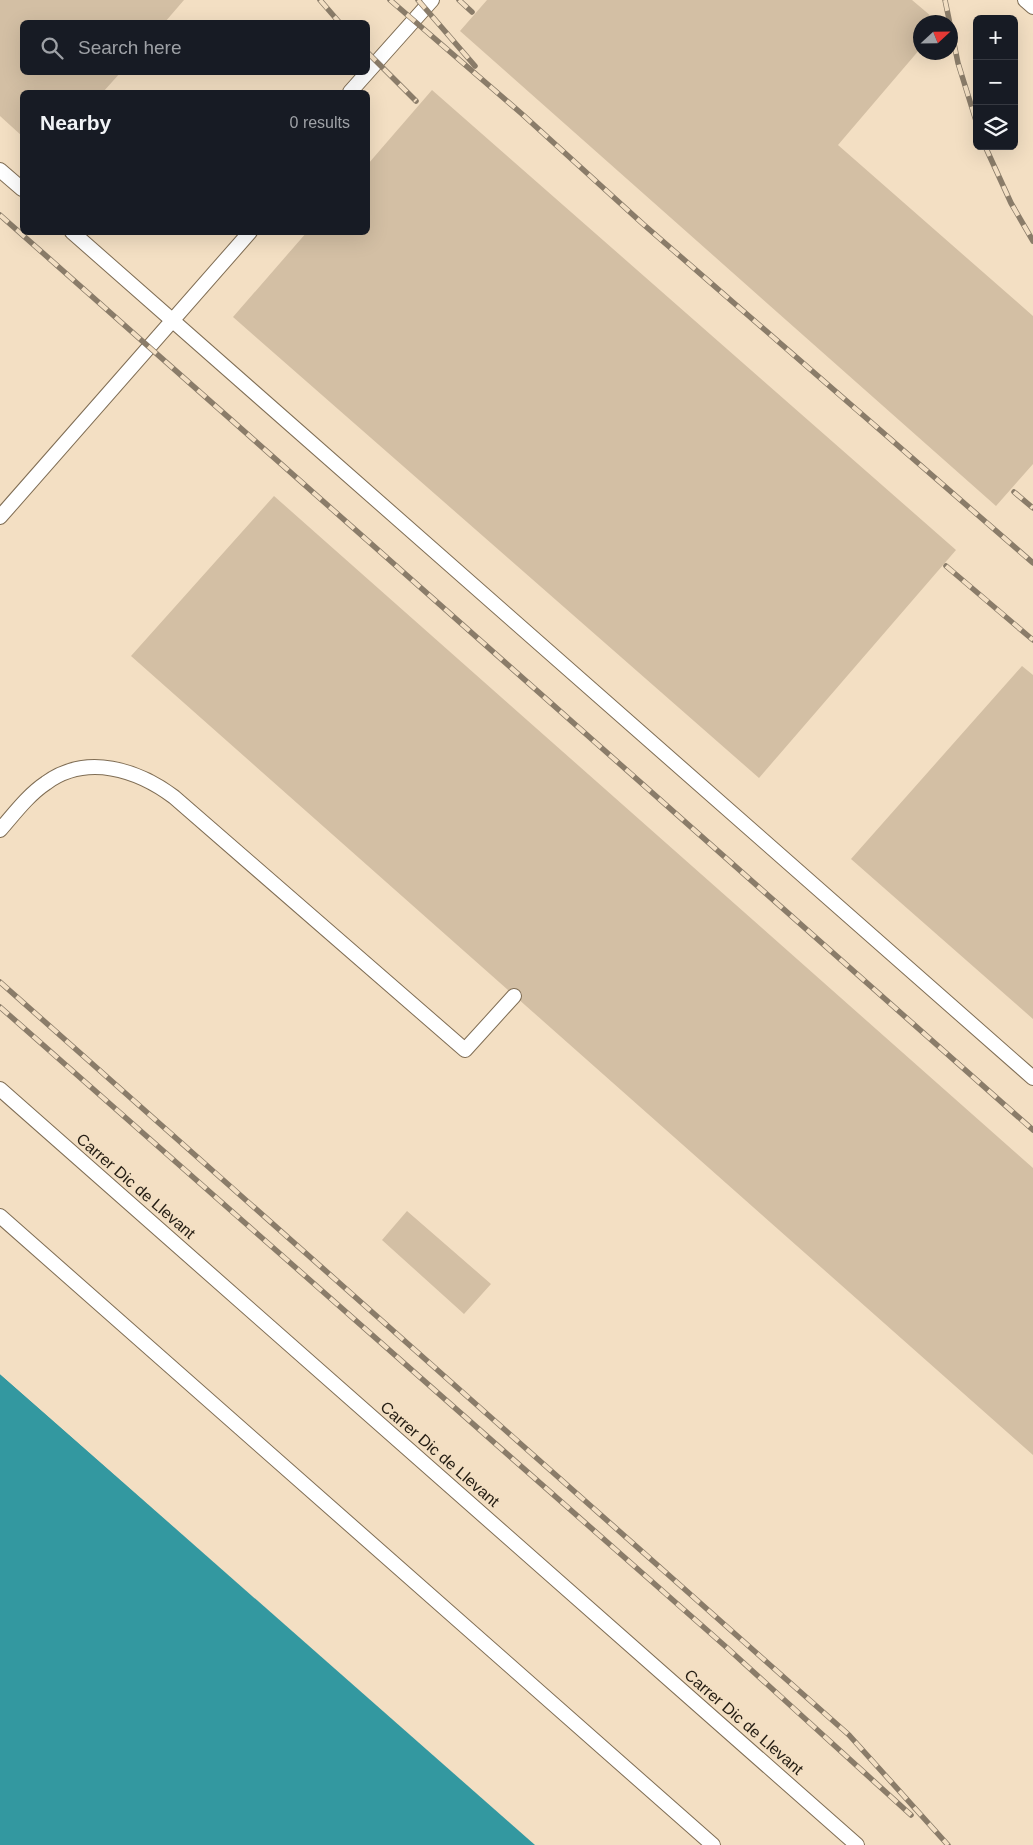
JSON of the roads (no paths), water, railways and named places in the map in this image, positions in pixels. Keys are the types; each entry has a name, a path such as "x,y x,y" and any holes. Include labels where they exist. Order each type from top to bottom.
{"lane":[{"path":"370,70 432,0"},
{"path":"1025,0 1033,7"},
{"path":"352,90 365,75"},
{"path":"0,170 20,187"},
{"path":"75,235 1033,1078"},
{"path":"0,517 247,235"},
{"path":"0,830 46,782 66,772 90,767 115,768 135,774 157,784 174,797 465,1050 514,996"},
{"name":"Carrer Dic de Llevant","path":"0,1089 857,1845"},
{"path":"0,1216 713,1845"}],"water":[{"path":"0,1374 535,1845 0,1845"}],"railway":[{"path":"320,0 337,20"},
{"path":"390,0 522,114 643,224 1033,563"},
{"path":"418,0 475,66"},
{"path":"459,0 472,12"},
{"path":"945,0 958,63 973,111"},
{"path":"370,55 416,101"},
{"path":"987,150 1011,203 1033,241"},
{"path":"0,215 20,233"},
{"path":"23,235 1033,1130"},
{"path":"1014,492 1033,508"},
{"path":"946,566 1033,640"},
{"path":"0,982 849,1735 948,1845"},
{"path":"0,1007 725,1646 911,1815"}]}
